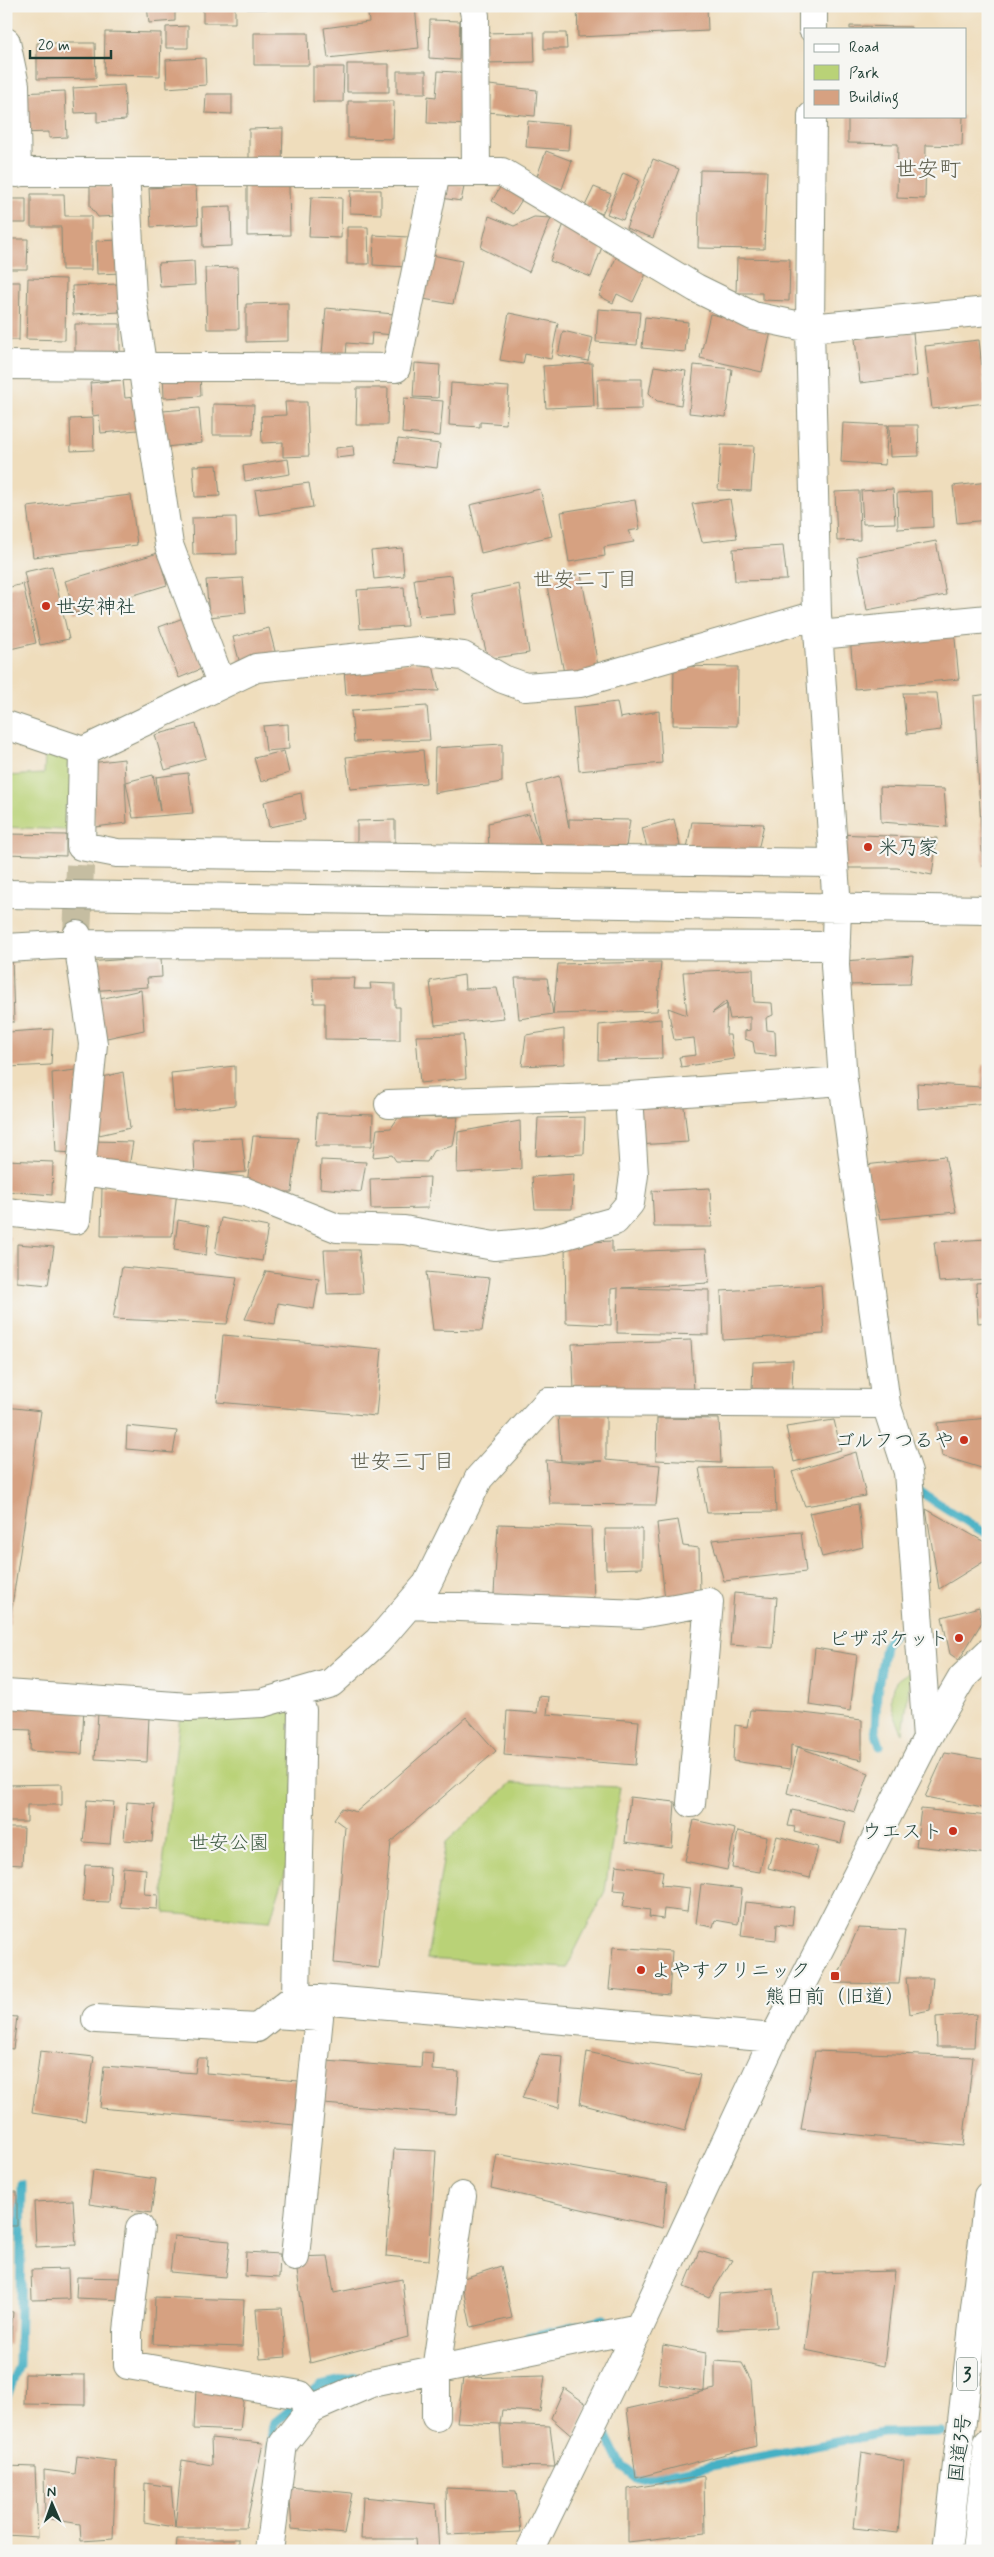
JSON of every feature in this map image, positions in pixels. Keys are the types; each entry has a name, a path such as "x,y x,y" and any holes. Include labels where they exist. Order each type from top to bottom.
{"main road":[{"path":"472,6 475,16 476,172"},
{"path":"813,6 813,28"},
{"path":"6,42 16,85 12,172 502,172 696,288 753,316 810,328 988,311"},
{"path":"812,118 810,328 818,625 836,908 835,966 842,1081 886,1404 908,1472 927,1738"},
{"path":"125,172 132,297 169,545 221,683"},
{"path":"6,365 141,364 396,368 436,173"},
{"path":"6,725 83,751 221,683 256,668 419,652 463,656 504,679 525,687 580,684 818,625 988,619"},
{"path":"83,751 81,846 117,853 833,863"},
{"path":"6,894 988,910"},
{"path":"6,948 77,940 836,946"},
{"path":"6,1212 76,1220 93,1044 77,940"},
{"path":"389,1104 629,1096 842,1081"},
{"path":"81,1171 246,1192 337,1228 404,1230 494,1246 544,1241 615,1221 630,1203 634,1175 629,1096"},
{"path":"6,1694 189,1707 262,1703 331,1683 378,1641 427,1584 479,1478 548,1402 886,1404"},
{"path":"409,1605 640,1614 709,1602 691,1803"},
{"path":"530,2551 639,2328 774,2038 927,1738 962,1678 988,1652"},
{"path":"296,1694 302,1710 296,1997"},
{"path":"96,2019 257,2028 296,1997 774,2038"},
{"path":"274,2014 319,2017 295,2257"},
{"path":"436,2417 436,2370 462,2196"},
{"name":"国道3号","path":"947,2551 988,2196"},
{"path":"140,2228 128,2331 128,2365 300,2394 311,2409"},
{"path":"269,2551 283,2444 311,2409 371,2383 639,2328"},
{"name":"国道3号","path":"976,2551 988,2443"}],"green space":[{"path":"46,738 83,751 81,831 6,827 6,776 44,774"},
{"path":"911,1671 903,1733 897,1722 891,1696 896,1681"},
{"name":"世安公園","path":"282,1705 296,1718 292,1850 270,1921 165,1913 163,1865 181,1706"},
{"path":"511,1783 620,1787 605,1891 566,1968 427,1959 446,1842"}],"building":[{"path":"147,6 191,6 191,10 175,12 175,21 149,23"},
{"path":"203,6 235,6 235,23 203,23"},
{"path":"247,6 285,6 285,9 247,9"},
{"path":"367,6 415,6 419,48 328,58 324,28 369,22"},
{"path":"577,6 707,6 708,31 578,37"},
{"path":"430,20 460,21 459,60 429,58"},
{"path":"188,26 188,48 166,48 166,27"},
{"path":"850,26 911,27 911,28 850,28"},
{"path":"105,32 161,33 160,76 104,75"},
{"path":"534,32 535,62 484,63 483,33"},
{"path":"254,33 308,33 309,65 254,65"},
{"path":"544,33 566,33 567,49 544,49"},
{"path":"37,43 95,43 96,78 37,79"},
{"path":"205,58 206,85 167,88 166,60"},
{"path":"347,64 389,64 389,92 347,92"},
{"path":"313,67 344,67 343,102 313,102"},
{"path":"397,71 426,71 426,93 397,93"},
{"path":"438,71 472,73 470,125 427,123 428,96 436,97"},
{"path":"124,85 126,120 97,122 97,112 75,113 73,88"},
{"path":"489,85 537,90 535,116 487,112"},
{"path":"65,91 67,137 49,138 49,132 20,133 19,93"},
{"path":"206,94 232,94 232,114 205,113"},
{"path":"348,101 394,101 393,139 348,138"},
{"path":"848,118 963,118 962,146 926,145 925,199 897,198 898,144 848,143"},
{"path":"528,121 570,125 568,150 526,147"},
{"path":"283,128 282,165 249,165 249,129"},
{"path":"546,151 572,161 562,189 536,179"},
{"path":"653,159 679,169 653,238 626,228"},
{"path":"700,170 767,171 764,249 698,248"},
{"path":"623,173 639,180 623,220 607,214"},
{"path":"444,182 464,187 461,201 441,198"},
{"path":"502,184 523,198 513,214 492,201"},
{"path":"196,185 198,224 151,227 149,188"},
{"path":"90,186 120,186 120,216 98,217 90,206"},
{"path":"247,186 289,186 290,235 247,236"},
{"path":"594,187 611,194 602,214 585,206"},
{"path":"351,190 381,190 381,214 350,213"},
{"path":"31,194 64,194 65,216 91,216 91,270 62,270 61,227 31,227"},
{"path":"311,197 342,198 341,238 309,237"},
{"path":"6,199 26,199 26,223 6,223"},
{"path":"231,206 232,246 203,247 202,207"},
{"path":"489,216 514,226 534,217 551,218 529,272 481,248"},
{"path":"565,221 606,236 591,277 550,261"},
{"path":"347,227 368,227 369,264 347,264"},
{"path":"374,235 408,237 407,267 373,265"},
{"path":"6,239 28,239 27,269 6,269"},
{"path":"121,240 122,273 97,274 96,241"},
{"path":"619,251 650,265 633,302 617,294 613,303 599,296"},
{"path":"432,255 462,261 453,304 423,299"},
{"path":"737,258 790,259 789,301 762,300 762,293 736,293"},
{"path":"194,261 195,285 160,287 158,263"},
{"path":"238,267 239,329 207,329 205,268"},
{"path":"28,278 66,279 65,340 26,339"},
{"path":"6,282 20,282 19,340 8,340 8,356 6,356"},
{"path":"118,284 119,312 73,315 72,286"},
{"path":"288,303 288,341 246,342 246,304"},
{"path":"326,308 394,314 393,335 372,333 371,345 347,343 346,356 322,354"},
{"path":"598,309 640,312 637,345 596,342"},
{"path":"509,313 558,323 551,359 525,354 523,364 500,360"},
{"path":"710,314 772,327 762,372 700,358"},
{"path":"645,317 688,322 685,352 642,348"},
{"path":"75,324 120,324 120,352 75,353"},
{"path":"563,331 593,338 588,361 558,355"},
{"path":"913,332 917,376 860,383 855,339"},
{"path":"979,340 986,403 932,409 925,346"},
{"path":"415,363 440,365 438,398 413,397"},
{"path":"592,363 594,406 546,408 543,366"},
{"path":"694,365 732,369 726,417 689,413"},
{"path":"654,366 686,371 681,405 657,401 649,393"},
{"path":"200,372 201,396 164,398 163,374"},
{"path":"597,379 642,379 642,409 598,410"},
{"path":"123,380 125,398 134,397 138,430 101,433 99,415 93,416 90,383"},
{"path":"451,383 509,387 506,424 480,422 480,427 449,425"},
{"path":"357,388 388,388 387,425 356,425"},
{"path":"404,398 443,401 440,436 402,433"},
{"path":"285,402 307,402 309,456 283,457 283,442 262,443 261,416 286,415"},
{"path":"213,404 254,405 253,435 213,435"},
{"path":"199,408 202,443 166,447 163,411"},
{"path":"93,418 94,450 71,451 70,419"},
{"path":"843,423 888,425 885,465 841,462"},
{"path":"889,425 918,425 919,456 890,457"},
{"path":"398,439 440,444 437,468 395,463"},
{"path":"721,445 754,446 751,491 718,490"},
{"path":"353,446 354,456 336,458 336,448"},
{"path":"288,459 290,474 245,481 243,466"},
{"path":"217,465 220,496 195,497 193,466"},
{"path":"988,482 988,520 957,523 953,486"},
{"path":"309,483 313,507 259,515 255,490"},
{"path":"540,489 552,536 481,553 470,505"},
{"path":"893,489 895,523 863,524 861,491"},
{"path":"859,491 860,540 837,541 835,492"},
{"path":"932,491 933,527 898,529 897,493"},
{"path":"131,495 137,545 33,557 27,507"},
{"path":"730,499 737,538 702,542 692,504"},
{"path":"635,500 640,529 628,531 634,542 604,547 605,556 569,562 561,512"},
{"path":"236,517 237,554 193,555 192,518"},
{"path":"936,541 946,595 867,610 857,556"},
{"path":"783,546 787,580 735,581 733,549"},
{"path":"402,548 404,576 374,579 371,551"},
{"path":"158,553 167,585 75,613 65,581"},
{"name":"世安神社","path":"52,566 69,639 40,645 24,572"},
{"path":"581,574 599,671 565,678 546,581"},
{"path":"452,575 456,614 419,617 414,579"},
{"path":"243,578 246,613 209,617 206,580"},
{"path":"23,584 36,643 6,650 6,588"},
{"path":"519,584 529,653 488,659 472,594"},
{"path":"404,587 407,626 360,629 357,590"},
{"path":"186,617 206,667 179,678 159,627"},
{"path":"269,628 276,655 240,664 233,637"},
{"path":"954,629 959,679 855,689 850,638"},
{"path":"432,661 439,691 407,690 346,695 344,669"},
{"path":"674,666 738,667 737,726 673,725"},
{"path":"903,693 937,693 941,730 907,734"},
{"path":"988,694 988,867 983,866 974,696"},
{"path":"617,702 620,718 659,711 662,763 579,771 573,707"},
{"path":"427,706 430,740 354,742 351,711"},
{"path":"196,724 206,758 165,770 155,735"},
{"path":"288,724 289,749 266,751 263,726"},
{"path":"502,744 502,782 434,793 435,748"},
{"path":"423,750 426,783 350,789 346,757"},
{"path":"284,751 289,773 261,782 254,758"},
{"path":"124,759 127,823 95,827 90,763"},
{"path":"188,773 193,813 133,818 126,782 153,775 160,811 156,777"},
{"path":"559,776 569,828 569,819 630,820 626,847 542,852 528,785"},
{"path":"880,787 944,789 947,827 881,822"},
{"path":"301,793 305,820 269,827 264,802"},
{"path":"529,814 541,846 489,853 488,823"},
{"path":"674,819 680,846 648,852 642,828"},
{"path":"395,820 395,842 357,844 357,821"},
{"path":"692,822 764,824 752,876 682,875"},
{"path":"6,834 66,835 66,856 6,854"},
{"path":"837,834 937,838 932,875 897,868 838,868"},
{"path":"12,956 14,1022 6,1022 6,957"},
{"path":"913,956 910,984 845,985 844,961"},
{"path":"161,957 162,977 147,978 148,987 87,991 85,962"},
{"path":"661,962 657,1011 553,1014 558,964"},
{"path":"753,969 754,1002 772,1003 773,1015 766,1018 767,1030 775,1031 776,1056 755,1054 753,1042 745,1039 745,1031 750,1030 750,1017 730,1019 727,1004 726,1035 730,1035 734,1059 681,1067 679,1057 696,1055 694,1038 674,1040 668,1008 687,1015 683,972","holes":["726,1001 727,1004 712,1013"]},
{"path":"464,975 465,989 497,988 504,1018 435,1025 430,981"},
{"path":"313,978 355,978 354,989 371,989 370,983 395,984 395,1007 400,1007 400,1040 325,1039 325,1003 314,1003"},
{"path":"515,978 547,978 553,1014 519,1019"},
{"path":"141,990 144,1030 93,1041 86,1002"},
{"path":"661,1019 662,1058 598,1060 599,1025"},
{"path":"53,1029 51,1065 8,1067 8,1032"},
{"path":"564,1029 564,1064 522,1066 526,1035"},
{"path":"463,1035 466,1078 420,1083 416,1036"},
{"path":"982,1065 988,1065 988,1103 918,1109 917,1083 981,1087"},
{"path":"235,1066 235,1105 174,1112 171,1073"},
{"path":"83,1069 78,1153 56,1152 52,1073"},
{"path":"123,1072 130,1128 99,1135 95,1079"},
{"path":"683,1098 688,1142 637,1145 634,1103"},
{"path":"317,1113 373,1115 372,1146 315,1146"},
{"path":"458,1117 453,1146 433,1151 427,1162 396,1161 392,1155 373,1157 377,1129 391,1128 398,1118"},
{"path":"585,1117 584,1154 536,1156 538,1118"},
{"path":"520,1121 521,1169 457,1173 458,1132"},
{"path":"253,1136 298,1138 292,1192 246,1192"},
{"path":"242,1138 246,1172 195,1175 193,1140"},
{"path":"93,1141 133,1142 129,1167 93,1166"},
{"path":"945,1156 956,1212 880,1219 865,1165"},
{"path":"6,1160 53,1162 52,1195 6,1191"},
{"path":"321,1160 366,1162 361,1192 320,1188"},
{"path":"574,1174 572,1209 535,1209 532,1177"},
{"path":"430,1177 428,1208 371,1209 370,1179"},
{"path":"102,1188 177,1191 172,1236 101,1236"},
{"path":"710,1188 712,1227 654,1227 652,1191"},
{"path":"221,1218 268,1227 262,1261 215,1253"},
{"path":"178,1220 209,1226 206,1255 174,1250"},
{"path":"6,1237 10,1237 7,1258 6,1258"},
{"path":"988,1239 988,1279 939,1282 934,1242"},
{"path":"612,1241 612,1252 706,1249 709,1283 622,1288 709,1290 709,1335 617,1333 618,1288 611,1289 611,1325 566,1323 565,1243"},
{"path":"17,1244 54,1247 48,1285 17,1282"},
{"path":"324,1250 359,1250 363,1293 327,1294"},
{"path":"122,1267 237,1278 227,1324 113,1319"},
{"path":"266,1271 319,1279 314,1309 278,1303 275,1324 245,1319"},
{"path":"426,1272 490,1278 482,1331 433,1330"},
{"path":"988,1282 988,1322 978,1323 976,1283"},
{"path":"821,1285 824,1334 723,1340 721,1291"},
{"path":"223,1335 382,1349 376,1416 217,1402"},
{"path":"691,1340 694,1391 574,1390 572,1344"},
{"path":"793,1360 792,1392 752,1390 753,1362"},
{"path":"6,1407 41,1411 7,1640 6,1640"},
{"path":"558,1414 606,1415 606,1460 660,1465 656,1505 550,1504 546,1460 573,1463 602,1461 561,1461"},
{"path":"657,1418 719,1419 721,1463 656,1460"},
{"name":"ゴルフつるや","path":"988,1418 988,1470 942,1456 937,1423"},
{"path":"834,1420 841,1450 794,1462 786,1427"},
{"path":"127,1426 177,1431 173,1453 126,1449"},
{"path":"856,1452 866,1496 805,1506 792,1472"},
{"path":"774,1467 776,1512 707,1513 699,1468"},
{"path":"858,1504 863,1547 822,1557 809,1513"},
{"path":"926,1509 988,1544 988,1559 939,1589"},
{"path":"678,1520 683,1546 699,1548 700,1593 665,1600 657,1523"},
{"path":"498,1524 591,1527 594,1599 494,1594"},
{"path":"605,1529 642,1529 642,1568 606,1569"},
{"path":"801,1532 806,1572 724,1581 712,1540"},
{"path":"734,1593 777,1597 773,1648 730,1645"},
{"name":"ピザポケット","path":"979,1607 982,1622 959,1660 950,1654 942,1617"},
{"path":"815,1648 857,1655 850,1711 809,1705"},
{"path":"539,1696 549,1697 547,1714 639,1721 635,1765 504,1755 507,1711 537,1713"},
{"path":"6,1701 84,1704 82,1754 30,1751 31,1730 6,1729"},
{"path":"750,1710 794,1712 862,1720 862,1760 791,1745 790,1769 733,1761 735,1725 747,1727"},
{"path":"98,1713 149,1716 147,1762 95,1759"},
{"path":"466,1717 496,1751 391,1842 379,1968 334,1963 345,1827 334,1819 342,1808 356,1812"},
{"path":"798,1747 869,1773 855,1812 787,1793"},
{"path":"945,1753 988,1760 988,1809 925,1797"},
{"path":"62,1784 62,1805 27,1805 27,1822 6,1822 6,1785"},
{"path":"630,1797 675,1802 672,1848 625,1842"},
{"path":"87,1800 114,1802 110,1844 83,1842"},
{"path":"127,1802 155,1804 152,1842 124,1840"},
{"name":"ウエスト","path":"921,1809 988,1816 988,1854 916,1846"},
{"path":"792,1810 846,1822 841,1843 794,1832 795,1827 788,1826"},
{"path":"694,1820 735,1829 727,1870 685,1861"},
{"path":"6,1828 24,1828 22,1865 6,1864"},
{"path":"738,1831 767,1837 760,1872 732,1868"},
{"path":"777,1836 818,1847 810,1878 768,1868"},
{"path":"85,1865 111,1866 109,1902 83,1901"},
{"path":"616,1865 663,1871 661,1885 690,1888 687,1912 664,1909 663,1919 649,1917 650,1910 623,1906 626,1891 613,1890"},
{"path":"123,1867 146,1869 144,1894 158,1895 157,1909 120,1907"},
{"path":"701,1884 742,1889 738,1924 715,1920 713,1927 696,1924"},
{"path":"745,1902 794,1907 792,1926 777,1924 776,1940 741,1936"},
{"path":"858,1928 905,1930 899,1984 835,1983"},
{"name":"よやすクリニック","path":"613,1947 672,1951 669,1995 609,1989"},
{"path":"906,1978 933,1978 930,2010 910,2014"},
{"path":"976,2014 974,2047 937,2047 936,2017"},
{"path":"6,2016 17,2017 13,2049 6,2048"},
{"path":"40,2051 94,2057 85,2121 32,2113"},
{"path":"815,2051 973,2057 963,2146 801,2129"},
{"path":"422,2052 433,2053 432,2070 459,2072 456,2114 323,2104 326,2061 421,2068"},
{"path":"587,2052 700,2075 685,2131 580,2104"},
{"path":"540,2055 563,2057 559,2108 522,2098"},
{"path":"197,2058 207,2058 206,2073 299,2081 295,2125 100,2108 104,2066 195,2073"},
{"path":"394,2149 436,2151 429,2260 386,2256"},
{"path":"497,2154 667,2184 663,2228 491,2188"},
{"path":"93,2170 156,2179 151,2213 89,2204"},
{"path":"6,2192 17,2192 17,2226 6,2226"},
{"path":"73,2200 76,2245 36,2247 34,2202"},
{"path":"174,2236 230,2241 226,2277 170,2272"},
{"path":"699,2251 732,2260 709,2297 684,2287"},
{"path":"246,2252 280,2254 279,2278 245,2276"},
{"path":"328,2256 334,2293 402,2279 408,2337 310,2363 295,2257"},
{"path":"501,2266 512,2318 471,2327 461,2279"},
{"path":"68,2269 69,2299 32,2300 31,2270"},
{"path":"895,2271 884,2366 805,2350 815,2273"},
{"path":"77,2277 125,2278 124,2300 76,2298"},
{"path":"774,2289 777,2327 717,2330 719,2294"},
{"path":"155,2297 244,2300 242,2347 153,2344"},
{"path":"282,2308 286,2357 260,2359 256,2309"},
{"path":"6,2311 13,2312 10,2345 6,2344"},
{"path":"663,2345 706,2353 704,2391 658,2384"},
{"path":"715,2361 742,2363 751,2380 756,2446 636,2478 627,2409 715,2389"},
{"path":"25,2374 85,2375 85,2405 24,2404"},
{"path":"545,2376 540,2412 502,2410 500,2424 457,2422 463,2378"},
{"path":"564,2388 588,2405 574,2438 551,2418"},
{"path":"196,2389 244,2394 240,2431 194,2429"},
{"path":"500,2424 550,2426 555,2467 503,2466"},
{"path":"211,2438 263,2443 246,2527 175,2527 182,2460 212,2465"},
{"path":"862,2452 904,2461 898,2533 854,2528"},
{"path":"77,2456 116,2461 113,2539 81,2541 80,2524 45,2518 44,2470 75,2474"},
{"path":"6,2466 35,2467 38,2537 6,2535"},
{"path":"704,2476 705,2533 628,2542 628,2489"},
{"path":"145,2483 171,2487 175,2527 144,2522"},
{"path":"289,2487 352,2493 344,2534 292,2529"},
{"path":"446,2488 516,2491 521,2532 447,2535"},
{"path":"363,2497 436,2504 439,2551 416,2551 415,2539 361,2539"},
{"path":"176,2539 239,2539 239,2551 175,2551"}],"waterway":[{"path":"919,1491 988,1535"},
{"path":"880,1746 875,1730 877,1693 885,1646 894,1633"},
{"path":"6,2399 19,2365 22,2185"},
{"path":"529,2337 604,2319"},
{"path":"271,2446 274,2423 321,2385 356,2377"},
{"path":"605,2432 622,2467 636,2478 680,2472 883,2433 941,2432"}],"tunnel":[{"path":"77,935 81,846"}],"place":[{"name":"世安神社","path":"46,606"},
{"name":"米乃家","path":"868,847"},
{"name":"ゴルフつるや","path":"964,1440"},
{"name":"ピザポケット","path":"959,1638"},
{"name":"ウエスト","path":"953,1831"},
{"name":"よやすクリニック","path":"641,1970"},
{"name":"熊日前（旧道）","path":"835,1976"}],"district":[{"name":"世安町","path":"928,168"},
{"name":"世安二丁目","path":"585,579"},
{"name":"世安三丁目","path":"402,1461"}]}
